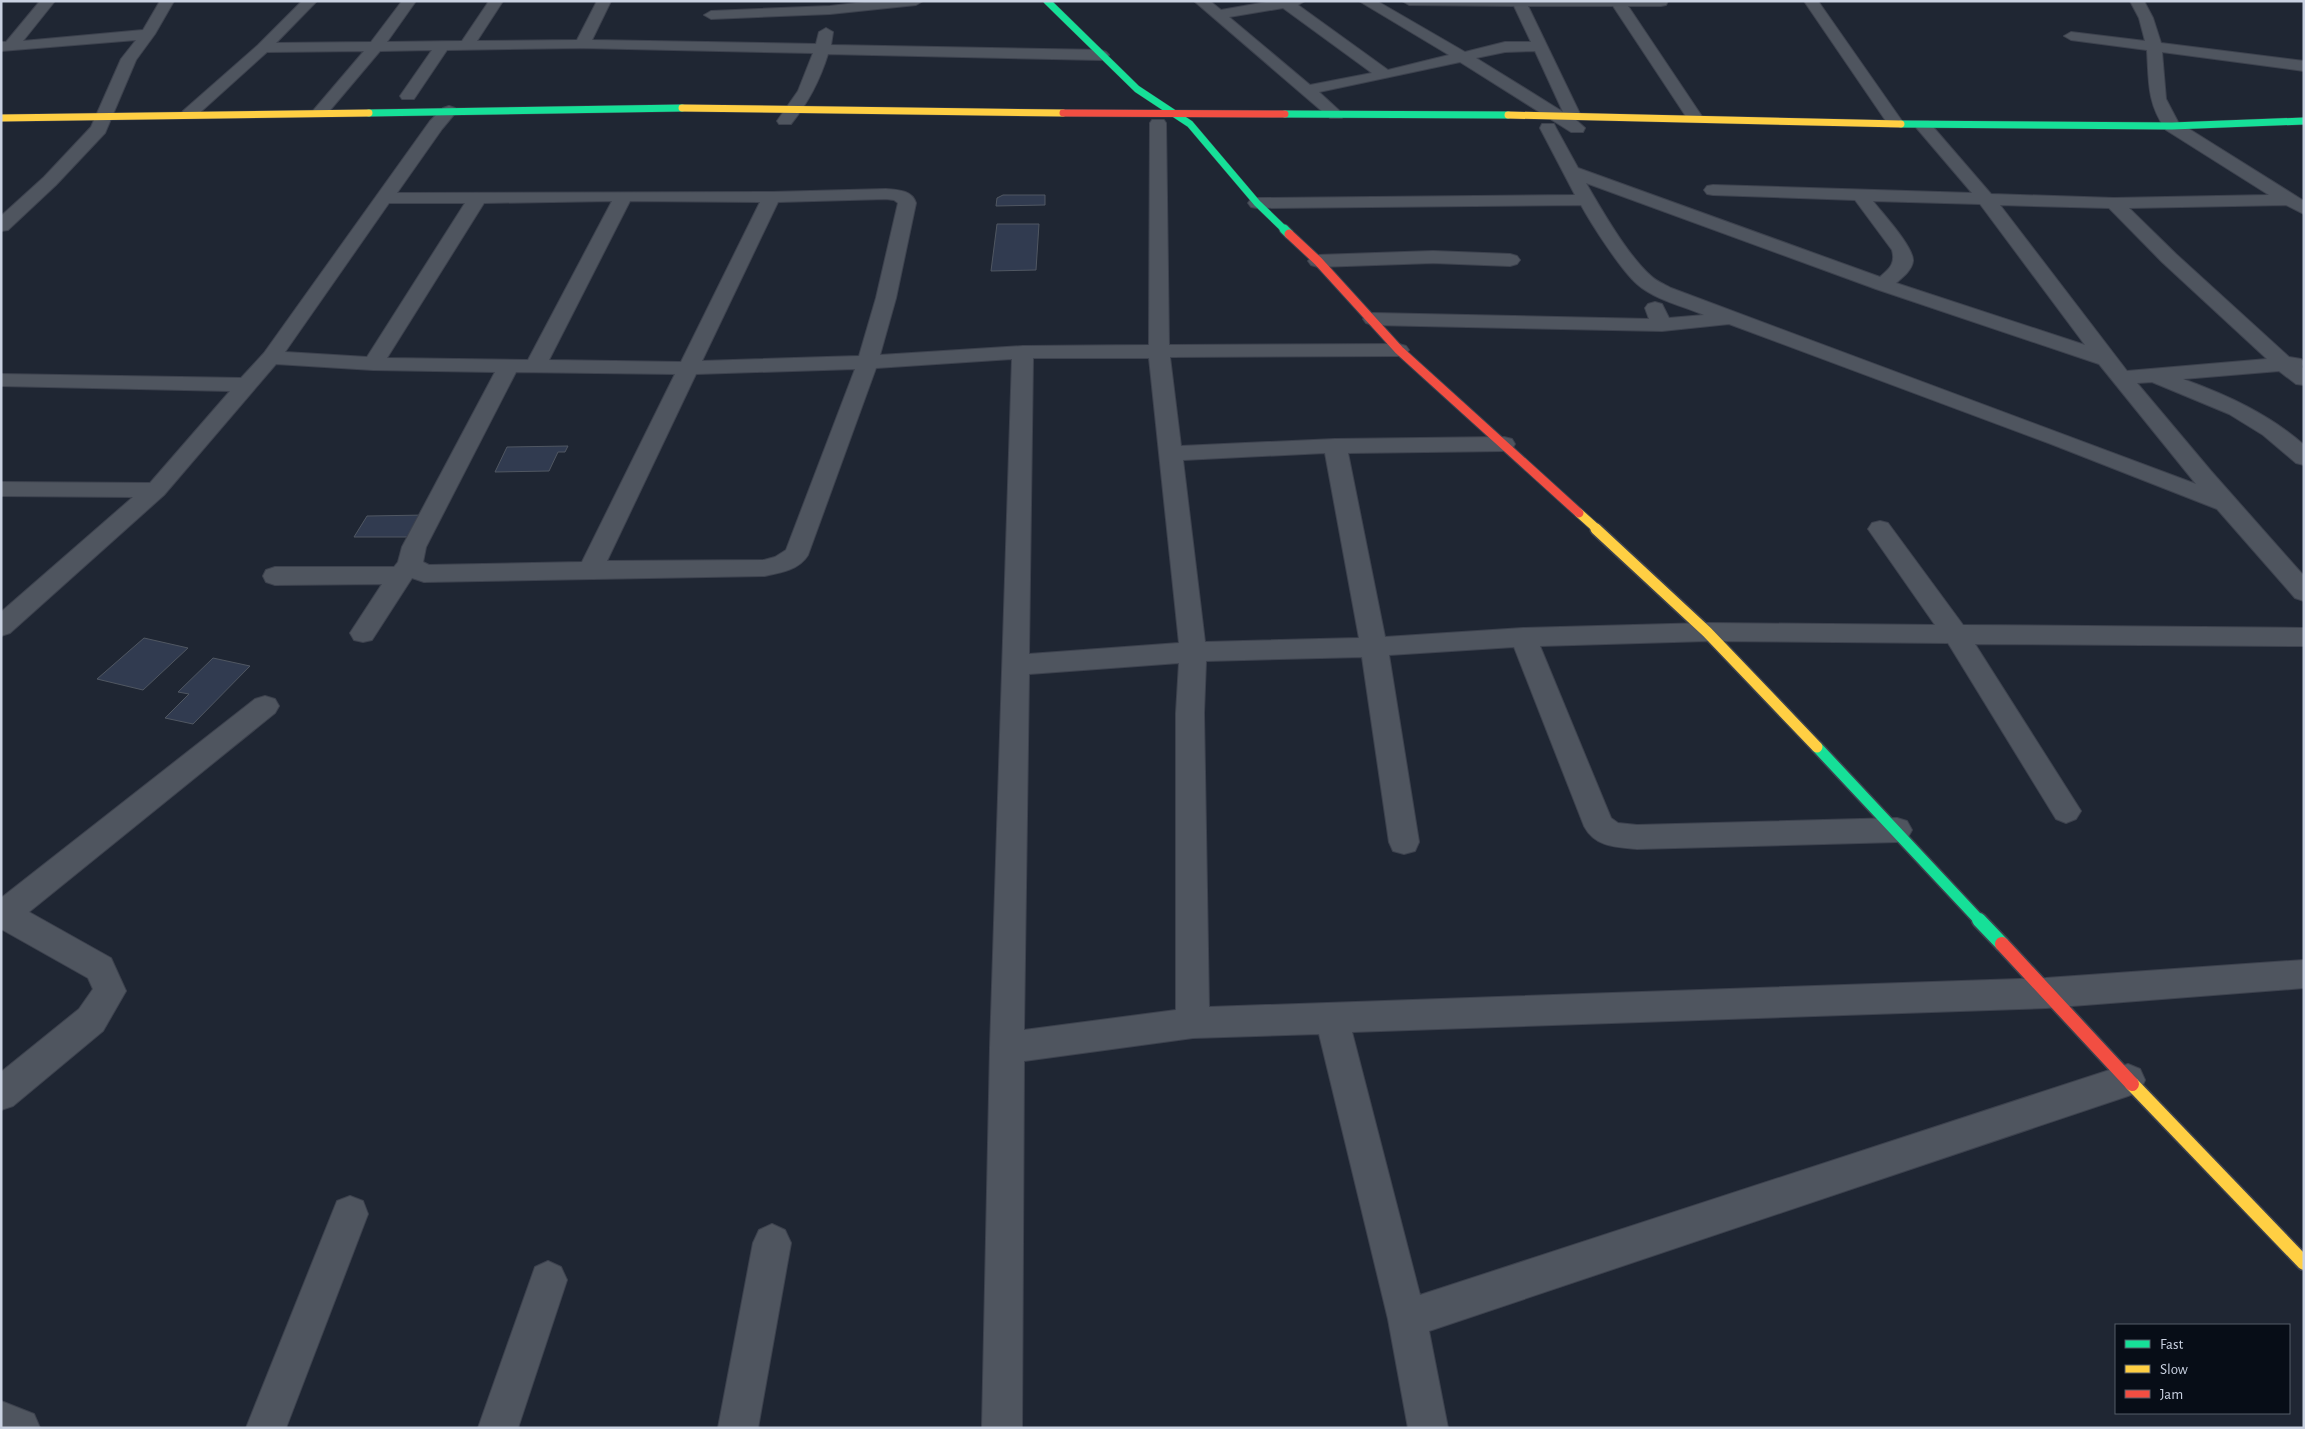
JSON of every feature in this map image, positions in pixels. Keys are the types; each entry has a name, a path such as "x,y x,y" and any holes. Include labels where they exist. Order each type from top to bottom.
{"street":[{"path":"6,46 48,1"},
{"path":"1,226 50,181 105,125 129,59 148,34 167,1"},
{"path":"189,114 263,48 310,1"},
{"path":"320,112 377,45 409,1"},
{"path":"467,44 496,1"},
{"path":"582,44 604,1"},
{"path":"702,46 713,8 916,1"},
{"path":"1048,1 1137,89 1167,114 1190,124 1399,126"},
{"path":"1201,1 1336,115"},
{"path":"1366,1 1463,57 1547,124 1587,200 1634,270 1645,281 1664,292 1730,318 2224,502"},
{"path":"1409,1 1661,2"},
{"path":"1519,1 1575,122"},
{"path":"1618,1 1695,118"},
{"path":"1811,1 1896,124"},
{"path":"2137,1 2144,11 2154,46 2158,104 2164,117 2172,126 2297,204"},
{"path":"1218,15 1292,2 1385,75"},
{"path":"780,121 796,108 824,50 831,5"},
{"path":"6,46 148,34"},
{"path":"2071,36 2304,66"},
{"path":"263,48 443,44 582,44 1101,55"},
{"path":"408,96 443,44"},
{"path":"1306,90 1385,75 1505,46 1540,46"},
{"path":"1168,92 1159,350 1193,652 1190,722 1193,1023"},
{"path":"80,129 189,114 320,112 441,122 690,108 1336,115 1547,124 1695,118 1896,124 1926,129 2172,126 2304,121"},
{"path":"780,121 1167,114 1190,124 1257,204 1318,261 1373,319 1399,350 1504,444 1707,632 1897,830 2046,994 2304,1263"},
{"path":"1,118 105,125"},
{"path":"1,627 156,490 272,357 384,198 441,122"},
{"path":"1575,122 2210,137"},
{"path":"1926,129 1987,198 2021,248 2106,359 2224,502 2304,592"},
{"path":"2285,134 2304,133"},
{"path":"1573,172 1883,285 2106,359"},
{"path":"1713,190 2114,203 2297,204"},
{"path":"275,576 405,570 424,574 451,575 590,570 764,568 782,564 796,555 868,362 886,298 907,203 906,198 886,194 772,197 384,198"},
{"path":"1860,195 1905,258 1904,264 1883,285"},
{"path":"536,365 624,196"},
{"path":"373,364 478,197"},
{"path":"590,570 772,197"},
{"path":"1257,204 1587,200"},
{"path":"2114,203 2169,258 2294,363 2304,379"},
{"path":"1,208 21,208"},
{"path":"1318,261 1433,257 1510,260"},
{"path":"1645,281 1662,325"},
{"path":"1373,319 1662,325 1730,318"},
{"path":"272,357 373,364 690,368 868,362 1023,352 1399,350"},
{"path":"1002,1428 1007,1048 1023,352"},
{"path":"2123,378 2294,363"},
{"path":"363,633 405,570 414,547 508,367"},
{"path":"2152,376 2209,396 2242,411 2276,434 2304,458"},
{"path":"1,380 246,385"},
{"path":"1170,453 1336,446 1504,444"},
{"path":"1336,446 1374,647 1404,842"},
{"path":"1,489 156,490"},
{"path":"1880,529 1956,634 2066,811"},
{"path":"1015,665 1193,652 1374,647 1523,637 1707,632 2304,637"},
{"path":"1523,637 1599,826 1612,835 1637,837 1897,830"},
{"path":"1,1094 91,1020 110,991 100,968 2,914 265,706"},
{"path":"1007,1048 1193,1023 2046,994 2304,974"},
{"path":"1332,1019 1407,1319 1428,1428"},
{"path":"1407,1319 2128,1080"},
{"path":"266,1428 350,1214"},
{"path":"738,1428 772,1243"},
{"path":"498,1428 548,1280"},
{"path":"1,1421 20,1428"}],"building":[{"path":"1003,195 1045,195 1045,205 996,206 997,198"},
{"path":"997,224 1039,224 1036,270 991,271"},
{"path":"568,446 565,452 558,452 549,471 495,472 507,447"},
{"path":"426,515 414,537 354,537 367,516"},
{"path":"144,638 188,648 143,690 97,679"},
{"path":"213,658 250,666 193,724 165,718 189,694 178,692"}],"traffic: fast":[{"path":"1047,1 1137,89 1190,124 1257,203 1289,234"},
{"path":"369,113 682,108"},
{"path":"1285,114 1508,115"},
{"path":"1901,124 2172,126 2304,121"},
{"path":"1817,747 2002,944"}],"traffic: slow":[{"path":"682,108 1063,113"},
{"path":"1,118 369,113"},
{"path":"1508,115 1901,124"},
{"path":"1579,513 1707,632 1817,747"},
{"path":"2132,1084 2304,1263"}],"traffic: jam":[{"path":"1063,113 1285,114"},
{"path":"1289,234 1318,261 1399,350 1579,513"},
{"path":"2002,944 2132,1084"}]}
